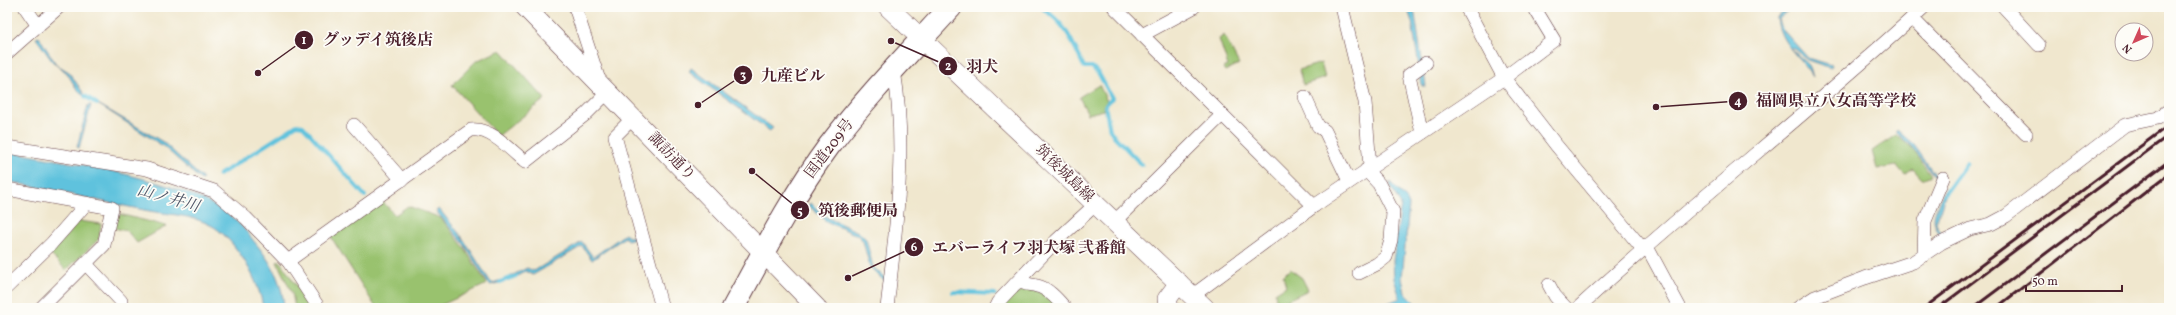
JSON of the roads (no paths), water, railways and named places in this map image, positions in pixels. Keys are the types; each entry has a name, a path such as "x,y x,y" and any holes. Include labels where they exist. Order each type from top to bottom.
{"highway":[{"name":"国道209号","path":"733,308 781,220 829,146 894,70 951,7"}],"street":[{"path":"25,7 38,26"},
{"path":"7,53 59,7"},
{"name":"諏訪通り","path":"525,7 816,308"},
{"path":"288,261 471,130 478,129 492,135 525,162 586,114 604,88 575,7"},
{"path":"1114,7 1314,206"},
{"path":"1142,35 1194,7"},
{"path":"1342,7 1365,102 1368,169 1379,184 1393,212 1391,240 1386,257 1377,264 1359,273"},
{"path":"1466,7 1504,78 1556,145 1644,247 1680,308"},
{"path":"1169,308 1167,300 1192,295 1349,181 1504,78 1554,40 1534,7"},
{"path":"1578,308 1644,247 1831,91 1924,7"},
{"path":"2004,7 2039,45"},
{"name":"筑後城島線","path":"890,8 1192,295"},
{"path":"1912,18 2026,134"},
{"path":"1422,66 1409,75 1422,133"},
{"path":"887,308 899,206 899,102 894,70"},
{"path":"1304,97 1318,126 1325,130 1349,181"},
{"path":"1798,308 1816,297 1865,278 1914,262 1941,243 1970,229 1991,224 2006,216 2125,125 2158,118 2169,110"},
{"path":"1114,222 1222,115"},
{"path":"633,118 615,136 662,308"},
{"path":"354,125 402,180"},
{"path":"7,147 147,169 214,191 246,218 288,261 318,308"},
{"path":"1924,255 1925,221 1943,178"},
{"path":"7,189 112,208 104,245 41,308"},
{"path":"7,287 51,244 86,204"},
{"path":"996,308 998,302 1056,241 1096,204"},
{"path":"86,264 121,301"},
{"path":"1019,281 1025,285 1038,286 1050,292 1065,308"},
{"path":"1549,285 1555,296 1566,308"}],"water":[{"path":"1407,7 1412,7 1415,15 1426,86 1422,86 1412,22"},
{"path":"1789,7 1792,7 1779,19 1782,29 1808,58 1832,65 1831,68 1807,60 1792,47 1791,49 1809,65 1813,77 1786,43 1777,18"},
{"path":"39,37 56,64 69,72 88,100 76,88 67,73 52,61 36,38"},
{"path":"691,68 773,128 770,131 689,72"},
{"path":"93,101 163,142 203,179 201,180 163,146"},
{"path":"88,105 91,105 79,148 77,147"},
{"path":"1897,130 1914,145 1936,178 1911,146 1896,132"},
{"name":"山ノ井川","path":"7,151 93,167 156,182 186,192 212,204 233,218 248,233 266,256 280,284 284,308 263,308 257,286 246,263 231,242 214,227 189,217 144,210 7,181"},
{"path":"1390,182 1407,200 1409,205 1402,278 1405,293 1420,308 1376,308 1400,298 1394,279 1393,261 1401,205 1391,187"},
{"path":"1947,190 1936,222 1937,226 1944,235 1943,237 1935,226 1934,215 1944,191"},
{"path":"811,203 824,216 858,232 866,239 873,267 886,279 884,281 870,267 863,241 859,236 826,221 808,205"},
{"path":"439,209 462,237 490,281 492,283 505,279 505,281 491,285 488,283 464,244 436,211"},
{"path":"625,234 629,237 636,236 636,238 627,240 625,237 592,260 582,246 533,275 526,271 512,279 511,276 527,268 534,271 582,242 593,257"}],"waterway":[{"path":"1041,7 1063,27 1072,40 1084,67 1092,67 1099,74 1112,98 1105,106 1110,130 1142,165"},
{"path":"85,96 97,104"},
{"path":"219,175 297,125 303,126 365,196"},
{"path":"1944,195 1967,163"},
{"path":"500,282 516,276"},
{"path":"953,292 995,294"}],"railway":[{"path":"1924,308 2169,125"},
{"path":"1938,308 2169,135"},
{"path":"1973,308 2169,161"},
{"path":"1996,308 2169,174"}],"place":[{"name":"羽犬","path":"891,41"},
{"name":"グッデイ筑後店","path":"258,73"},
{"name":"九産ビル","path":"698,105"},
{"name":"福岡県立八女高等学校","path":"1656,107"},
{"name":"筑後郵便局","path":"752,171"},
{"name":"エバーライフ羽犬塚 弐番館","path":"848,278"}]}
